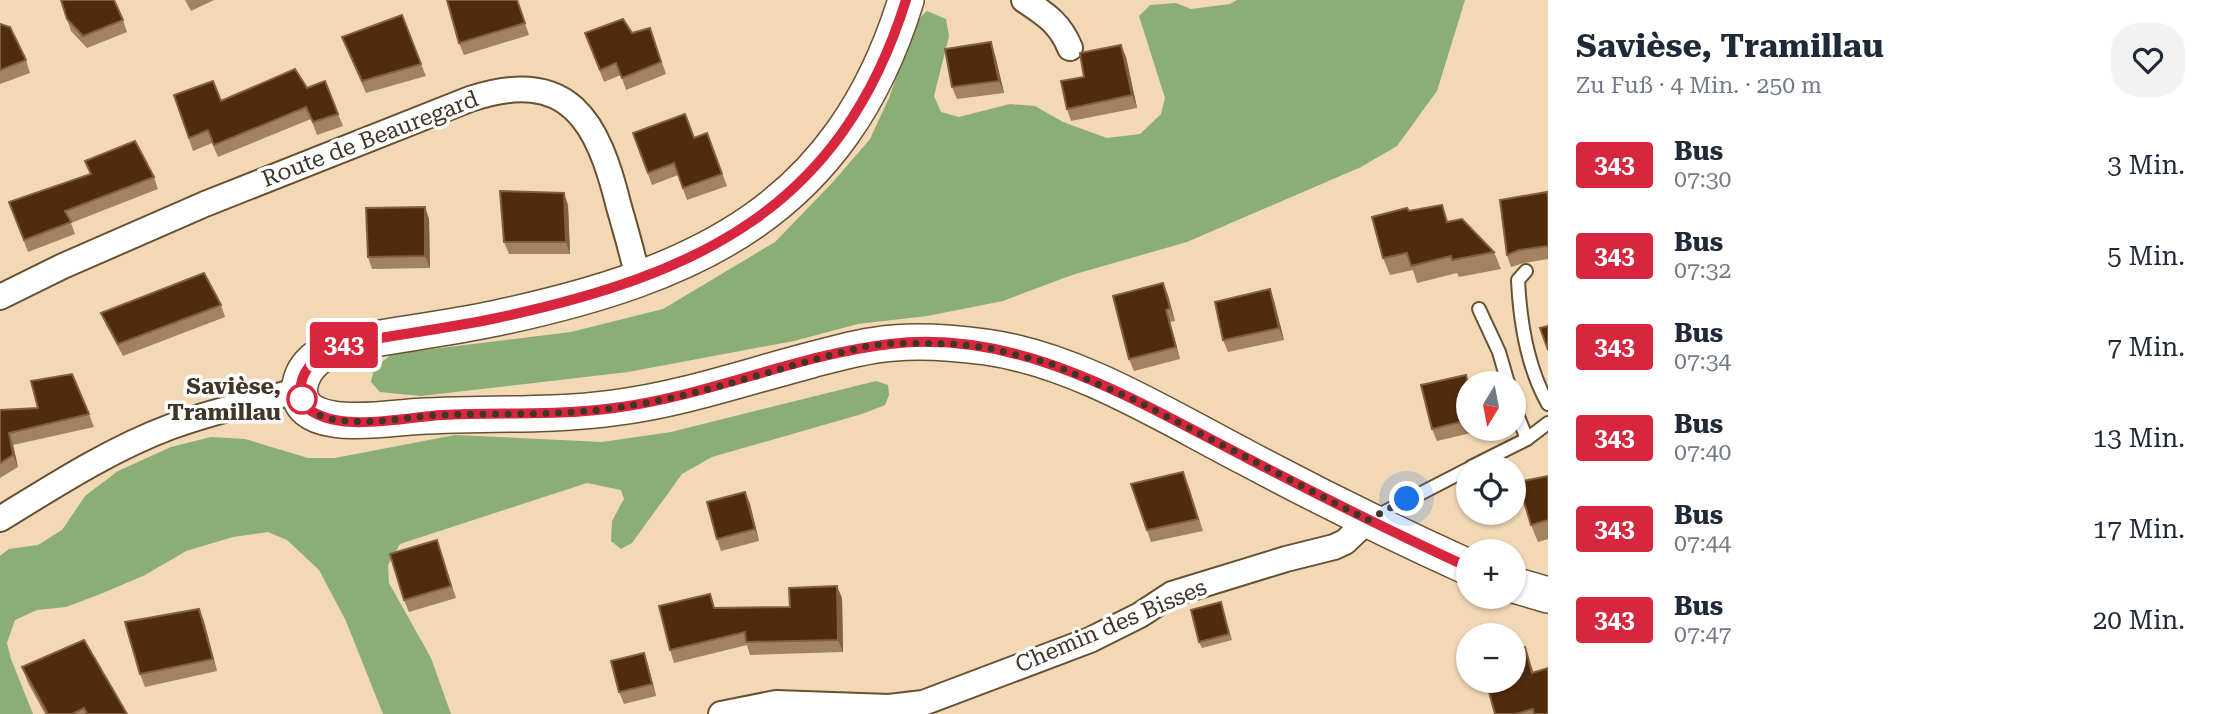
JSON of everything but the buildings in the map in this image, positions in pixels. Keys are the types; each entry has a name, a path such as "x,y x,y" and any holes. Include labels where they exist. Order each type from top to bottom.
{"street":[{"path":"906,0 889,48 863,102 834,145 816,167 773,206 733,236 681,262 610,289 494,318 340,345 315,359 306,369 300,390 304,405 330,418 362,422 442,415 614,408 670,397 868,346 926,342 989,348 1049,363 1110,388 1368,520 1456,561"},
{"path":"1024,0 1064,32 1070,48"},
{"name":"Route de Beauregard","path":"0,297 63,266 205,204 470,99 508,89 549,94 566,103 589,124 607,159 638,279"},
{"path":"0,519 100,460 155,433 204,416 300,390"},
{"name":"Chemin des Bisses","path":"721,714 776,703 890,707 923,703 1090,640 1131,620 1172,594 1334,547 1346,542 1368,520"},
{"path":"1526,588 1548,594"}],"lane":[{"path":"1526,271 1518,280 1520,323 1540,390 1548,404"},
{"path":"1479,309 1499,352 1505,371"},
{"path":"1496,455 1527,439 1548,423"},
{"path":"1368,520 1456,475"}],"green space":[{"path":"1237,0 1465,0 1437,91 1397,146 1361,167 1187,242 1072,275 1003,301 927,316 858,324 794,341 628,372 421,396 380,392 371,382 374,368 392,354 571,332 663,309 775,242 870,139 889,98 916,21 927,11 946,19 949,36 934,96 941,112 959,117 1010,104 1035,106 1063,122 1107,138 1140,134 1161,114 1165,98 1139,16 1150,5 1176,3 1191,9 1230,4"},
{"path":"876,381 888,385 889,395 885,405 712,457 682,474 632,543 621,549 611,541 612,521 624,499 621,490 587,483 400,544 388,565 389,583 431,658 451,714 383,714 346,621 319,570 287,540 268,532 233,537 186,551 145,575 103,593 66,607 37,610 15,620 7,643 33,714 0,714 0,556 9,549 38,545 62,530 85,496 118,471 171,447 211,437 245,439 308,458 335,458 455,435 602,442 671,432"}],"bus line":[{"name":"343","path":"906,0 878,74 834,145 791,191 733,236 681,262 610,289 494,318 340,345 315,359 306,369 300,386 304,405 330,418 362,422 442,415 614,408 688,393 868,346 926,342 989,348 1049,363 1110,388 1393,533 1456,562"}],"place":[{"name":"Savièse, Tramillau","path":"302,399"}],"route":[{"path":"302,399 308,409 318,414 362,422 442,415 614,408 688,393 868,346 926,342 957,344 1023,355 1110,388 1368,520 1407,499"}]}
